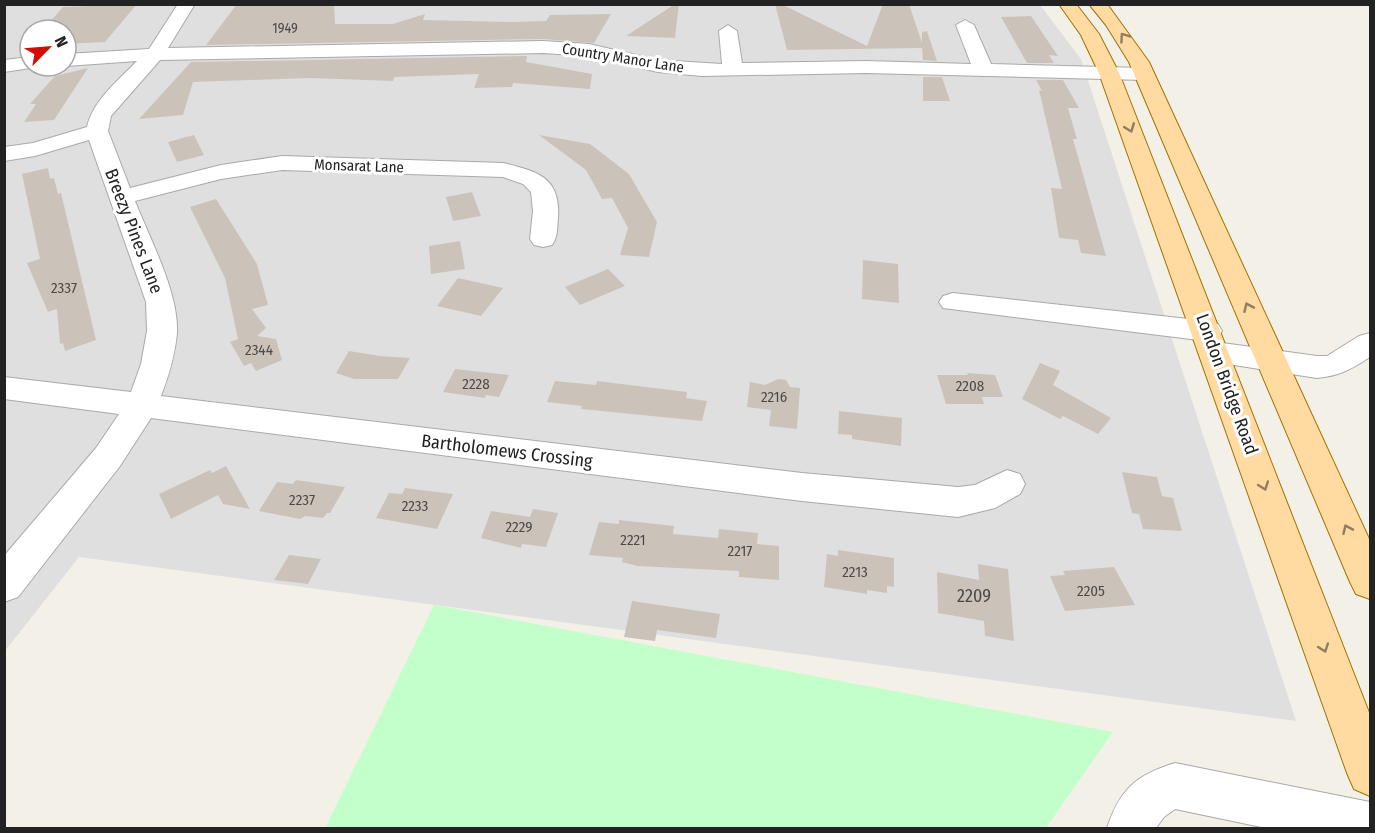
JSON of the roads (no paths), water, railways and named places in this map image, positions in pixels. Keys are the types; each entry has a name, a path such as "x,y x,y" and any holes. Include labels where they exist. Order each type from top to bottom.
{"main road":[{"name":"London Bridge Road","path":"1067,4 1090,33 1109,73 1371,773"},
{"path":"1097,4 1130,45 1144,74 1371,582"}],"street":[{"path":"4,154 35,149 97,131 105,106 155,54 187,4"},
{"path":"965,25 983,70"},
{"path":"728,31 733,70"},
{"name":"Country Manor Lane","path":"78,59 155,54 543,46 589,50 666,67 733,70 866,67 1144,74"},
{"name":"Breezy Pines Lane","path":"4,585 108,457 141,407 157,364 162,331 160,302 97,131"},
{"name":"Monsarat Lane","path":"120,198 231,169 282,163 503,170 531,178 546,191 548,201 543,239"},
{"path":"953,302 1211,342 1272,360 1317,367 1334,366 1371,343"},
{"name":"Bartholomews Crossing","path":"4,388 141,407 802,487 958,502 982,498 1007,484"},
{"path":"1131,828 1142,806 1155,791 1175,786 1371,826"}]}
